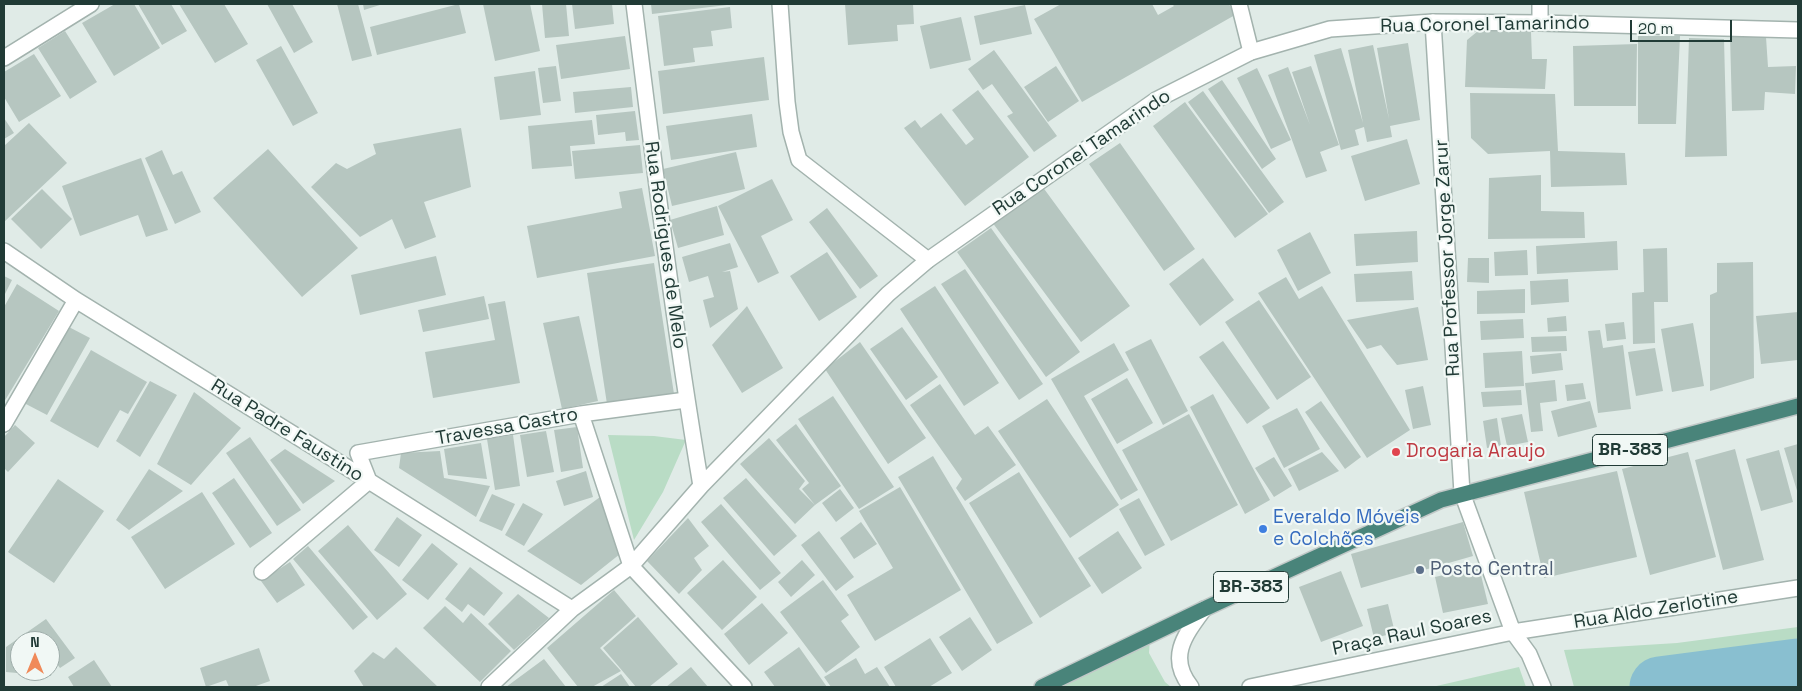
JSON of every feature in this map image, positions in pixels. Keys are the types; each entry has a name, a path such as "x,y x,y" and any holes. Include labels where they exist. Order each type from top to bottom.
{"highway":[{"name":"BR-383","path":"1042,687 1204,609 1441,500 1798,406"}],"street":[{"path":"4,58 91,4"},
{"name":"Rua Rodrigues de Melo","path":"634,4 653,163 686,400 701,486"},
{"path":"780,4 786,102 791,132 799,160 928,260"},
{"path":"1239,4 1251,52"},
{"path":"1540,4 1540,23"},
{"name":"Rua Coronel Tamarindo","path":"488,687 572,610 631,566 701,486 888,294 928,260 1156,100 1251,52 1330,29 1433,22 1798,30"},
{"name":"Rua Professor Jorge Zarur","path":"1433,22 1462,493"},
{"name":"Rua Padre Faustino","path":"4,251 76,300 369,481 572,610"},
{"path":"4,424 76,300"},
{"name":"Travessa Castro","path":"369,481 358,454 581,414 686,400"},
{"path":"581,414 631,566 744,687"},
{"path":"262,572 369,481"},
{"name":"Praça Raul Soares","path":"1250,687 1513,632 1462,493"},
{"name":"Rua Aldo Zerlotine","path":"1513,632 1798,588"},
{"path":"1191,687 1181,672 1179,658 1181,646 1189,630 1204,609"},
{"path":"1513,632 1529,654 1543,687"}],"green space":[{"path":"608,435 654,436 686,440 663,492 634,540"},
{"path":"1798,627 1798,687 1574,687 1564,650 1677,643"},
{"path":"1150,637 1149,653 1165,682 1171,687 1060,687"},
{"path":"1519,667 1526,687 1432,687"}],"building":[{"path":"115,4 134,4 160,48 114,76 82,23"},
{"path":"138,4 171,4 187,31 162,45"},
{"path":"179,4 224,4 248,44 215,63"},
{"path":"267,4 292,4 313,42 294,53"},
{"path":"337,4 358,4 372,56 352,61"},
{"path":"363,4 383,4 364,10"},
{"path":"459,4 466,33 377,55 370,27"},
{"path":"483,4 530,4 540,51 495,61"},
{"path":"542,4 566,4 569,36 545,38"},
{"path":"572,4 612,4 614,24 575,29"},
{"path":"651,4 727,4 727,5 652,14"},
{"path":"845,4 913,4 914,24 897,25 898,41 848,45"},
{"path":"1061,4 1152,4 1158,15 1174,6 1172,4 1229,4 1235,15 1082,102 1034,19"},
{"path":"1025,5 1032,34 980,45 974,16"},
{"path":"730,7 732,28 711,31 713,46 693,48 695,62 664,66 658,16"},
{"path":"961,17 971,60 930,69 920,26"},
{"path":"65,31 97,82 70,99 38,48"},
{"path":"1478,31 1531,32 1532,59 1547,59 1545,89 1465,87 1467,40"},
{"path":"1730,35 1766,37 1768,67 1796,66 1795,94 1765,92 1764,110 1732,111"},
{"path":"625,36 630,69 561,79 556,45"},
{"path":"1638,36 1680,36 1676,124 1638,124"},
{"path":"1689,38 1724,39 1727,156 1685,157"},
{"path":"1408,43 1420,120 1390,126 1392,137 1367,142 1364,127 1355,130 1359,145 1341,150 1314,55 1341,48 1363,123 1348,50 1373,45 1389,119 1377,48"},
{"path":"1637,44 1636,106 1574,106 1573,46"},
{"path":"281,46 318,113 293,126 256,60"},
{"path":"994,50 1057,136 1034,152 1007,116 1013,113 992,84 983,90 968,69"},
{"path":"34,54 61,96 19,122 4,97 4,72"},
{"path":"764,57 769,100 663,114 658,71"},
{"path":"556,66 561,101 543,103 538,68"},
{"path":"1056,66 1079,101 1048,122 1024,87"},
{"path":"1311,66 1339,145 1320,152 1327,171 1306,178 1268,75 1288,67 1310,125 1292,72"},
{"path":"1257,68 1291,140 1271,149 1237,78"},
{"path":"535,71 541,115 500,120 494,77"},
{"path":"1222,80 1276,159 1262,169 1208,89"},
{"path":"631,87 633,107 575,113 573,92"},
{"path":"978,90 1029,157 965,206 904,128 915,120 921,128 941,113 966,145 974,139 952,110"},
{"path":"1203,91 1284,202 1269,213 1188,102"},
{"path":"1470,93 1555,94 1558,151 1625,153 1627,185 1551,187 1550,151 1488,154 1471,138"},
{"path":"1185,102 1268,214 1235,238 1153,126"},
{"path":"635,111 639,140 626,141 625,132 598,135 596,115"},
{"path":"752,114 757,147 671,160 666,126"},
{"path":"4,118 14,133 4,139"},
{"path":"592,120 595,144 570,146 572,166 532,169 528,126"},
{"path":"29,123 67,163 4,222 4,146"},
{"path":"461,128 471,187 424,202 436,237 405,249 392,219 360,237 311,187 336,163 347,169 376,154 373,144"},
{"path":"1407,139 1420,184 1365,201 1351,156"},
{"path":"1120,143 1195,249 1164,271 1089,164"},
{"path":"640,145 643,173 575,179 572,151"},
{"path":"268,149 358,248 302,297 213,198"},
{"path":"162,150 173,175 182,171 201,212 175,224 145,158"},
{"path":"736,152 745,189 672,206 663,169"},
{"path":"141,158 168,230 146,237 138,215 80,236 62,186"},
{"path":"1541,175 1541,211 1584,212 1585,238 1488,239 1489,178"},
{"path":"772,179 793,220 761,236 779,273 758,283 718,206"},
{"path":"1042,186 1130,306 1081,342 992,222"},
{"path":"642,188 655,256 537,278 527,226 622,208 619,192"},
{"path":"42,189 72,219 41,249 11,219"},
{"path":"717,206 724,235 678,248 670,220"},
{"path":"827,208 878,276 860,289 809,222"},
{"path":"991,228 1080,352 1046,377 957,252"},
{"path":"1417,231 1418,262 1356,266 1354,234"},
{"path":"1310,232 1331,273 1298,291 1277,250"},
{"path":"1617,241 1618,270 1537,274 1536,246"},
{"path":"730,243 738,267 722,272 730,271 738,309 710,328 703,300 714,297 708,276 689,282 682,257"},
{"path":"1667,248 1668,302 1654,302 1655,343 1633,344 1632,293 1644,292 1643,249"},
{"path":"1527,250 1528,275 1495,276 1494,252"},
{"path":"827,252 857,297 819,321 790,276"},
{"path":"436,256 446,295 360,315 351,275"},
{"path":"1203,258 1234,300 1200,326 1169,284"},
{"path":"1468,258 1489,258 1489,283 1467,282"},
{"path":"1753,262 1754,378 1710,391 1710,295 1717,292 1717,263"},
{"path":"654,263 674,394 607,404 587,273"},
{"path":"965,269 1043,384 1019,400 941,284"},
{"path":"1412,271 1414,300 1356,302 1354,274"},
{"path":"4,276 12,280 4,296"},
{"path":"1286,277 1299,299 1322,286 1410,430 1367,458 1258,293"},
{"path":"1568,279 1569,302 1531,305 1530,281"},
{"path":"17,284 59,311 4,402 4,307"},
{"path":"935,286 999,383 964,406 900,309"},
{"path":"1525,289 1525,313 1477,314 1477,291"},
{"path":"484,296 489,319 423,332 418,310"},
{"path":"1259,300 1311,377 1277,400 1225,322"},
{"path":"505,301 520,383 433,398 425,352 495,340 488,304"},
{"path":"747,306 783,368 742,393 712,345"},
{"path":"1418,307 1428,360 1397,365 1381,345 1367,349 1347,320"},
{"path":"1798,312 1798,360 1761,364 1756,316"},
{"path":"579,316 598,401 562,409 543,323"},
{"path":"1566,316 1567,331 1548,332 1547,318"},
{"path":"1523,319 1524,338 1481,340 1480,321"},
{"path":"1624,322 1626,339 1607,341 1605,324"},
{"path":"1693,323 1704,386 1672,392 1661,329"},
{"path":"67,326 90,338 47,415 24,403"},
{"path":"902,327 938,377 906,400 870,349"},
{"path":"1600,330 1603,348 1623,345 1631,409 1598,413 1588,331"},
{"path":"1566,336 1567,351 1532,352 1531,337"},
{"path":"1151,339 1188,411 1163,425 1125,352"},
{"path":"1223,341 1270,408 1247,424 1199,357"},
{"path":"860,342 926,438 888,464 825,369"},
{"path":"1114,343 1129,370 1084,396 1138,490 1121,500 1051,379"},
{"path":"1655,348 1663,391 1636,396 1628,352"},
{"path":"91,350 147,382 128,414 120,410 98,448 50,421"},
{"path":"1522,351 1524,386 1485,388 1483,353"},
{"path":"1561,353 1563,370 1532,374 1530,356"},
{"path":"1127,378 1153,423 1117,444 1091,399"},
{"path":"1555,380 1557,401 1540,403 1543,431 1531,432 1525,383"},
{"path":"150,381 177,395 140,457 116,441"},
{"path":"1583,383 1586,399 1567,401 1565,385"},
{"path":"940,384 975,435 988,426 1016,465 965,501 956,488 962,479 910,405"},
{"path":"1423,386 1431,425 1413,429 1405,390"},
{"path":"1521,390 1522,405 1483,407 1481,392"},
{"path":"194,392 241,428 191,485 157,464"},
{"path":"1213,394 1270,500 1245,514 1190,407"},
{"path":"833,396 894,487 859,509 798,419"},
{"path":"1047,399 1119,505 1070,538 998,431"},
{"path":"1321,401 1361,457 1345,469 1305,412"},
{"path":"1590,401 1597,427 1558,437 1551,411"},
{"path":"1297,408 1320,449 1284,468 1262,426"},
{"path":"1189,414 1238,505 1171,541 1122,450"},
{"path":"1522,414 1528,442 1507,446 1501,418"},
{"path":"1497,418 1501,446 1487,448 1483,421"},
{"path":"796,424 841,486 815,505 802,489 809,483 776,440"},
{"path":"15,425 35,443 8,472 4,468 4,437"},
{"path":"577,427 583,468 561,472 554,430"},
{"path":"546,431 554,472 527,477 520,435"},
{"path":"513,435 520,486 495,490 487,439"},
{"path":"250,437 301,510 277,526 226,453"},
{"path":"769,438 805,481 799,489 815,505 795,524 740,464"},
{"path":"481,443 487,479 448,475 444,449"},
{"path":"1798,444 1798,494 1784,448"},
{"path":"285,449 335,481 303,504 270,460"},
{"path":"1735,449 1764,560 1723,570 1695,460"},
{"path":"1779,450 1793,502 1761,511 1746,459"},
{"path":"440,451 444,478 490,486 476,517 399,468 401,453"},
{"path":"1322,452 1339,471 1299,491 1288,469"},
{"path":"1688,452 1716,557 1650,575 1622,469"},
{"path":"933,456 1033,623 997,644 898,477"},
{"path":"1274,457 1292,486 1274,497 1255,468"},
{"path":"149,469 183,491 129,530 116,520"},
{"path":"586,471 593,497 564,506 556,481"},
{"path":"1617,471 1637,557 1544,578 1524,492"},
{"path":"1019,472 1091,586 1040,618 969,503"},
{"path":"234,478 272,533 250,548 212,493"},
{"path":"746,478 797,536 774,556 723,498"},
{"path":"58,479 104,511 54,583 8,552"},
{"path":"900,487 961,590 875,641 847,595 893,568 859,511"},
{"path":"840,489 854,508 836,522 822,503"},
{"path":"202,492 235,544 165,589 131,537"},
{"path":"492,494 515,504 502,531 479,521"},
{"path":"600,497 620,554 581,585 527,551"},
{"path":"1139,498 1165,545 1145,556 1119,509"},
{"path":"523,503 543,514 524,546 505,535"},
{"path":"721,504 781,573 760,590 701,522"},
{"path":"397,517 422,535 399,567 374,550"},
{"path":"688,518 709,546 694,558 702,570 679,594 647,561"},
{"path":"861,522 877,544 854,559 840,538"},
{"path":"1463,522 1473,556 1361,588 1351,554"},
{"path":"348,525 407,594 377,620 318,551"},
{"path":"819,531 854,577 836,591 801,545"},
{"path":"1118,531 1142,568 1102,594 1078,558"},
{"path":"432,543 458,564 428,600 402,580"},
{"path":"308,546 368,617 353,630 293,559"},
{"path":"723,560 757,597 722,630 687,593"},
{"path":"802,560 815,575 791,597 778,582"},
{"path":"290,562 305,585 277,603 261,581"},
{"path":"470,567 503,593 484,616 468,604 462,612 445,599"},
{"path":"1479,567 1488,604 1443,613 1435,577"},
{"path":"1341,571 1363,626 1321,642 1299,587"},
{"path":"823,580 849,615 841,621 860,647 826,673 780,612"},
{"path":"614,590 636,616 600,648 621,671 592,687 578,687 547,648"},
{"path":"518,594 549,618 514,650 488,624"},
{"path":"762,603 788,633 749,665 724,634"},
{"path":"1388,604 1395,633 1374,638 1367,609"},
{"path":"445,606 463,623 471,613 511,651 480,682 423,628"},
{"path":"638,617 678,664 649,687 636,687 603,648"},
{"path":"970,617 992,650 962,671 939,637"},
{"path":"46,619 55,631 29,631"},
{"path":"60,638 75,658 60,668"},
{"path":"930,638 952,673 929,687 896,687 884,667"},
{"path":"10,644 10,672 6,672 6,647"},
{"path":"396,647 438,687 364,687 354,671 373,652 384,659"},
{"path":"799,647 827,687 775,687 764,672"},
{"path":"259,648 270,681 253,687 229,687 226,680 206,687 200,668"},
{"path":"856,658 865,674 877,667 890,687 831,687 824,677"},
{"path":"544,659 566,687 506,687"},
{"path":"94,660 112,687 74,687 68,677"},
{"path":"691,667 708,687 666,687"},
{"path":"621,674 630,687 601,687"}],"waterway":[{"path":"1660,687 1798,669"}],"place":[{"name":"Drogaria Araujo","path":"1396,452"},
{"name":"Everaldo Móveis e Colchões","path":"1263,529"},
{"name":"Posto Central","path":"1420,570"}]}
